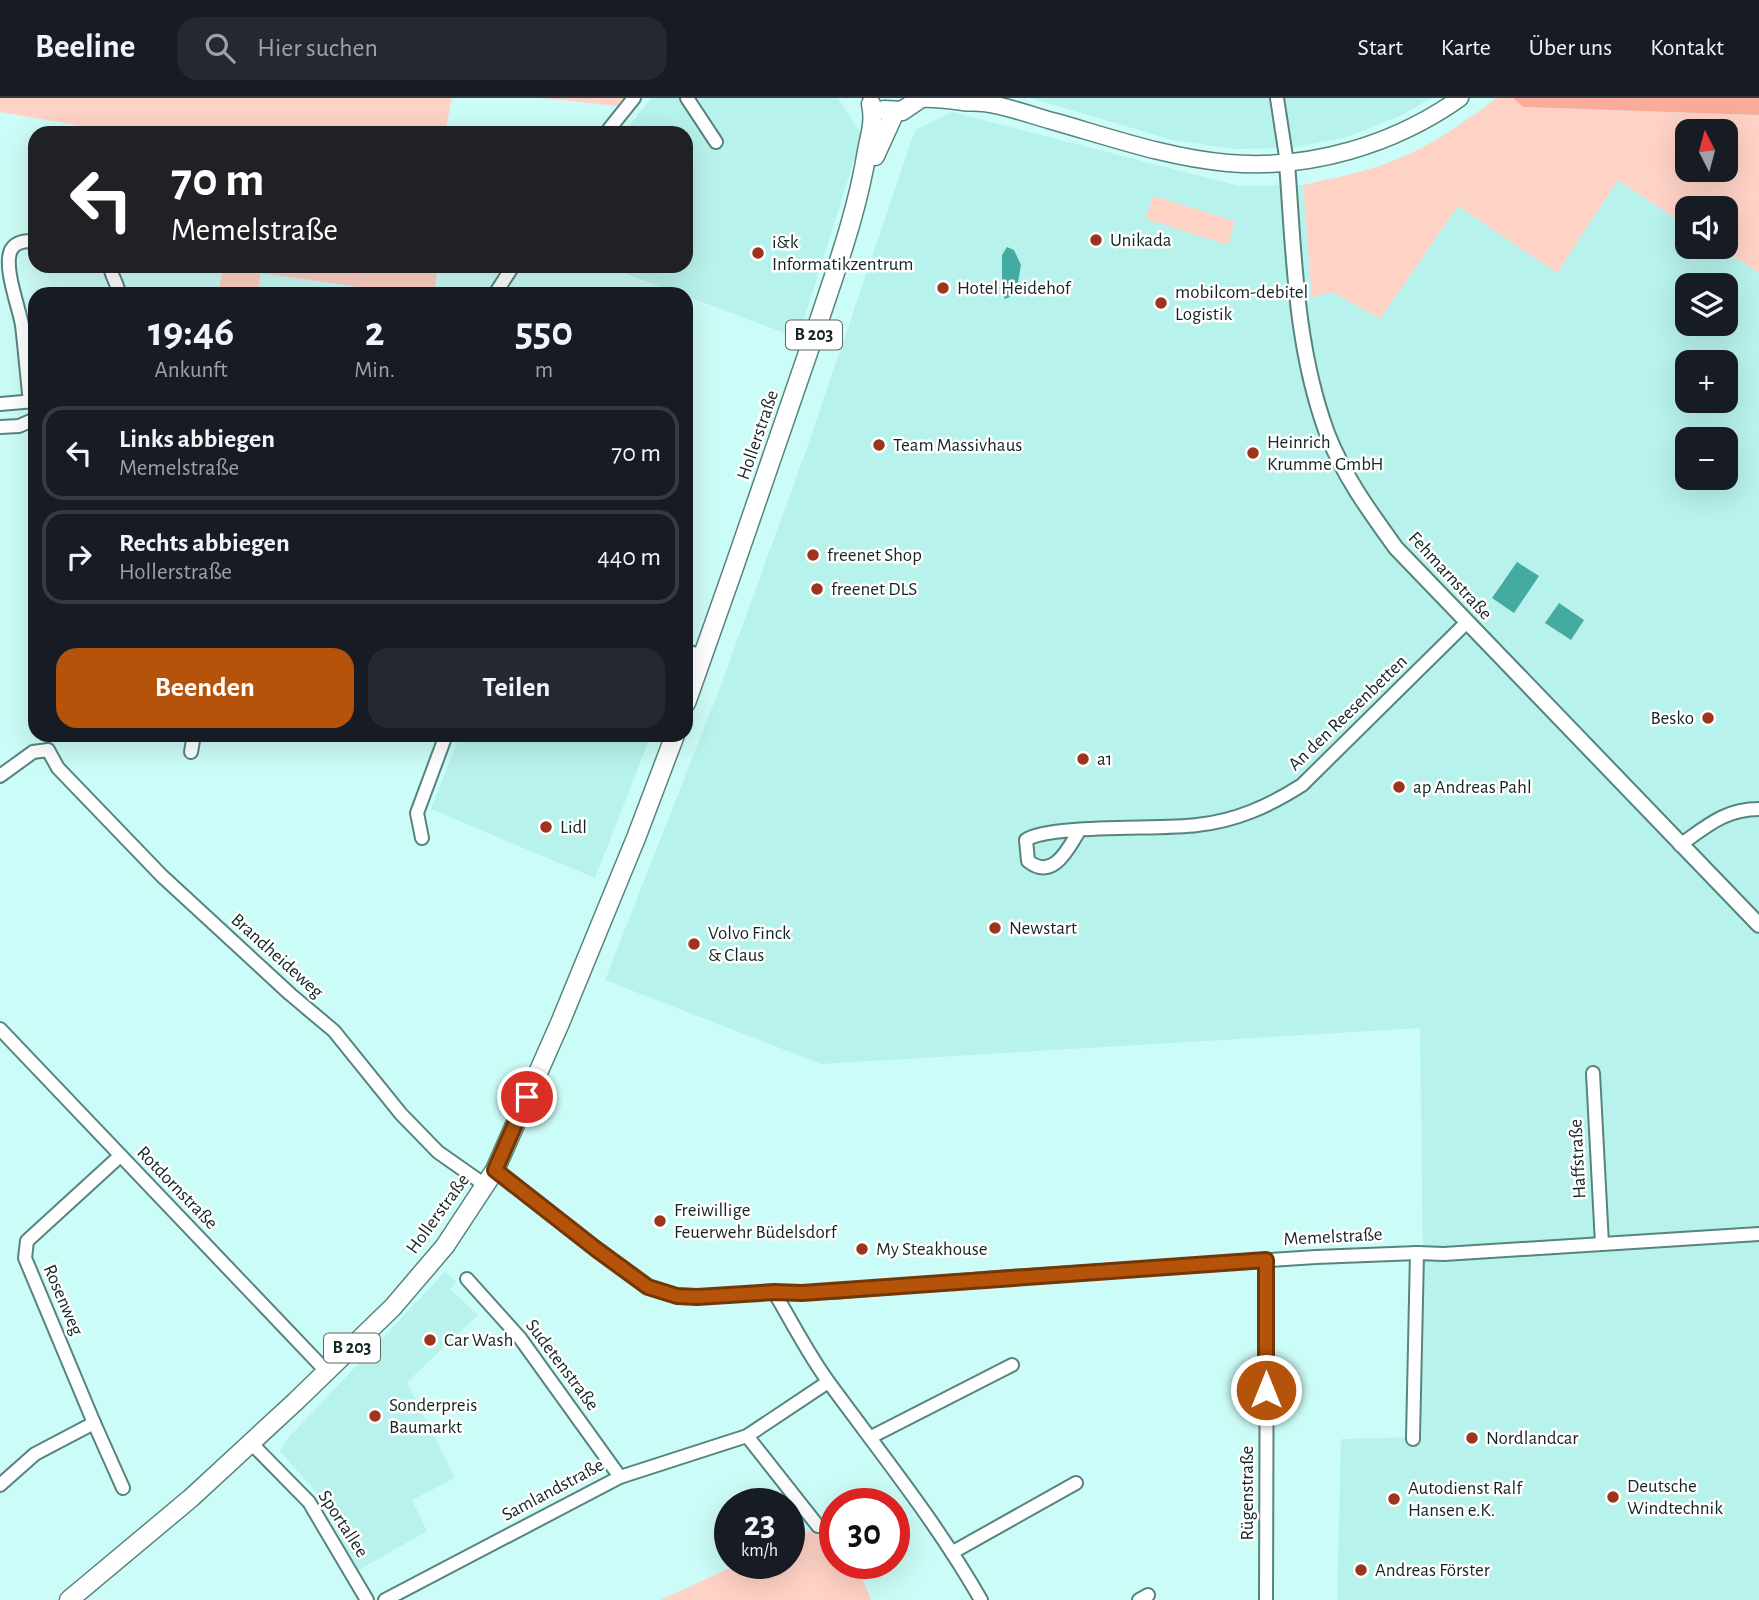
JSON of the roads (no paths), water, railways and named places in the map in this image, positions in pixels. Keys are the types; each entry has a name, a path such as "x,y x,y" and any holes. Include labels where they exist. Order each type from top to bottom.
{"main road":[{"path":"895,112 909,108 921,99 981,101 1182,156 1228,163 1287,163 1342,153 1369,144 1439,113 1460,98"},
{"name":"Hollerstraße","path":"864,178 895,112 883,110 868,101"},
{"name":"Hollerstraße","path":"694,654 771,466 848,231 864,178 872,126 873,113 868,101"},
{"name":"Hollerstraße","path":"69,1600 191,1498 327,1372 393,1307 445,1246 490,1177 559,1023 636,838 672,742"}],"street":[{"path":"612,126 634,98"},
{"path":"687,98 716,142"},
{"path":"1277,98 1287,163"},
{"name":"Fehmarnstraße","path":"1287,163 1302,336 1309,371 1328,435 1358,495 1396,548 1759,925"},
{"path":"28,242 12,248 9,257 13,294 22,326 28,371"},
{"path":"0,404 28,401"},
{"path":"0,427 19,426 28,422"},
{"name":"An den Reesenbetten","path":"1079,831 1196,825 1233,820 1276,802 1303,785 1466,623"},
{"path":"191,752 193,742"},
{"path":"422,838 417,813 443,742"},
{"name":"Brandheideweg","path":"0,775 33,752 48,750 58,768 162,876 290,995 334,1031 401,1114 438,1152 490,1177"},
{"path":"1680,845 1716,819 1742,809 1759,809"},
{"name":"Rotdornstraße","path":"0,1029 327,1372"},
{"name":"Haffstraße","path":"1593,1073 1602,1244"},
{"name":"Rosenweg","path":"120,1156 27,1241 25,1258 123,1488"},
{"name":"Memelstraße","path":"490,1177 648,1287 677,1296 697,1297 774,1292 833,1292 1266,1260 1417,1252 1444,1254 1759,1234"},
{"path":"1413,1439 1417,1252"},
{"name":"Rügenstraße","path":"1266,1260 1266,1600"},
{"name":"Sudetenstraße","path":"467,1279 520,1338 620,1477"},
{"path":"774,1292 828,1382 953,1552 981,1600"},
{"path":"871,1437 1012,1365"},
{"name":"Samlandstraße","path":"385,1600 620,1477 747,1436 828,1382"},
{"path":"0,1485 35,1454 94,1423"},
{"path":"747,1436 818,1526"},
{"name":"Sportallee","path":"251,1443 309,1502 367,1600"},
{"path":"953,1552 1076,1483"}],"place":[{"name":"Unikada","path":"1096,240"},
{"name":"i&k Informatikzentrum","path":"758,253"},
{"name":"Hotel Heidehof","path":"943,288"},
{"name":"mobilcom-debitel Logistik","path":"1161,303"},
{"name":"Team Massivhaus","path":"879,445"},
{"name":"Heinrich Krumme GmbH","path":"1253,453"},
{"name":"freenet Shop","path":"813,555"},
{"name":"freenet DLS","path":"817,589"},
{"name":"Besko","path":"1708,718"},
{"name":"a1","path":"1083,759"},
{"name":"ap Andreas Pahl","path":"1399,787"},
{"name":"Lidl","path":"546,827"},
{"name":"Newstart","path":"995,928"},
{"name":"Volvo Finck & Claus","path":"694,944"},
{"name":"Freiwillige Feuerwehr Büdelsdorf","path":"660,1221"},
{"name":"My Steakhouse","path":"862,1249"},
{"name":"Car Wash","path":"430,1340"},
{"name":"Sonderpreis Baumarkt","path":"375,1416"},
{"name":"Nordlandcar","path":"1472,1438"},
{"name":"Deutsche Windtechnik","path":"1613,1497"},
{"name":"Autodienst Ralf Hansen e.K.","path":"1394,1499"},
{"name":"Andreas Förster","path":"1361,1570"}]}
